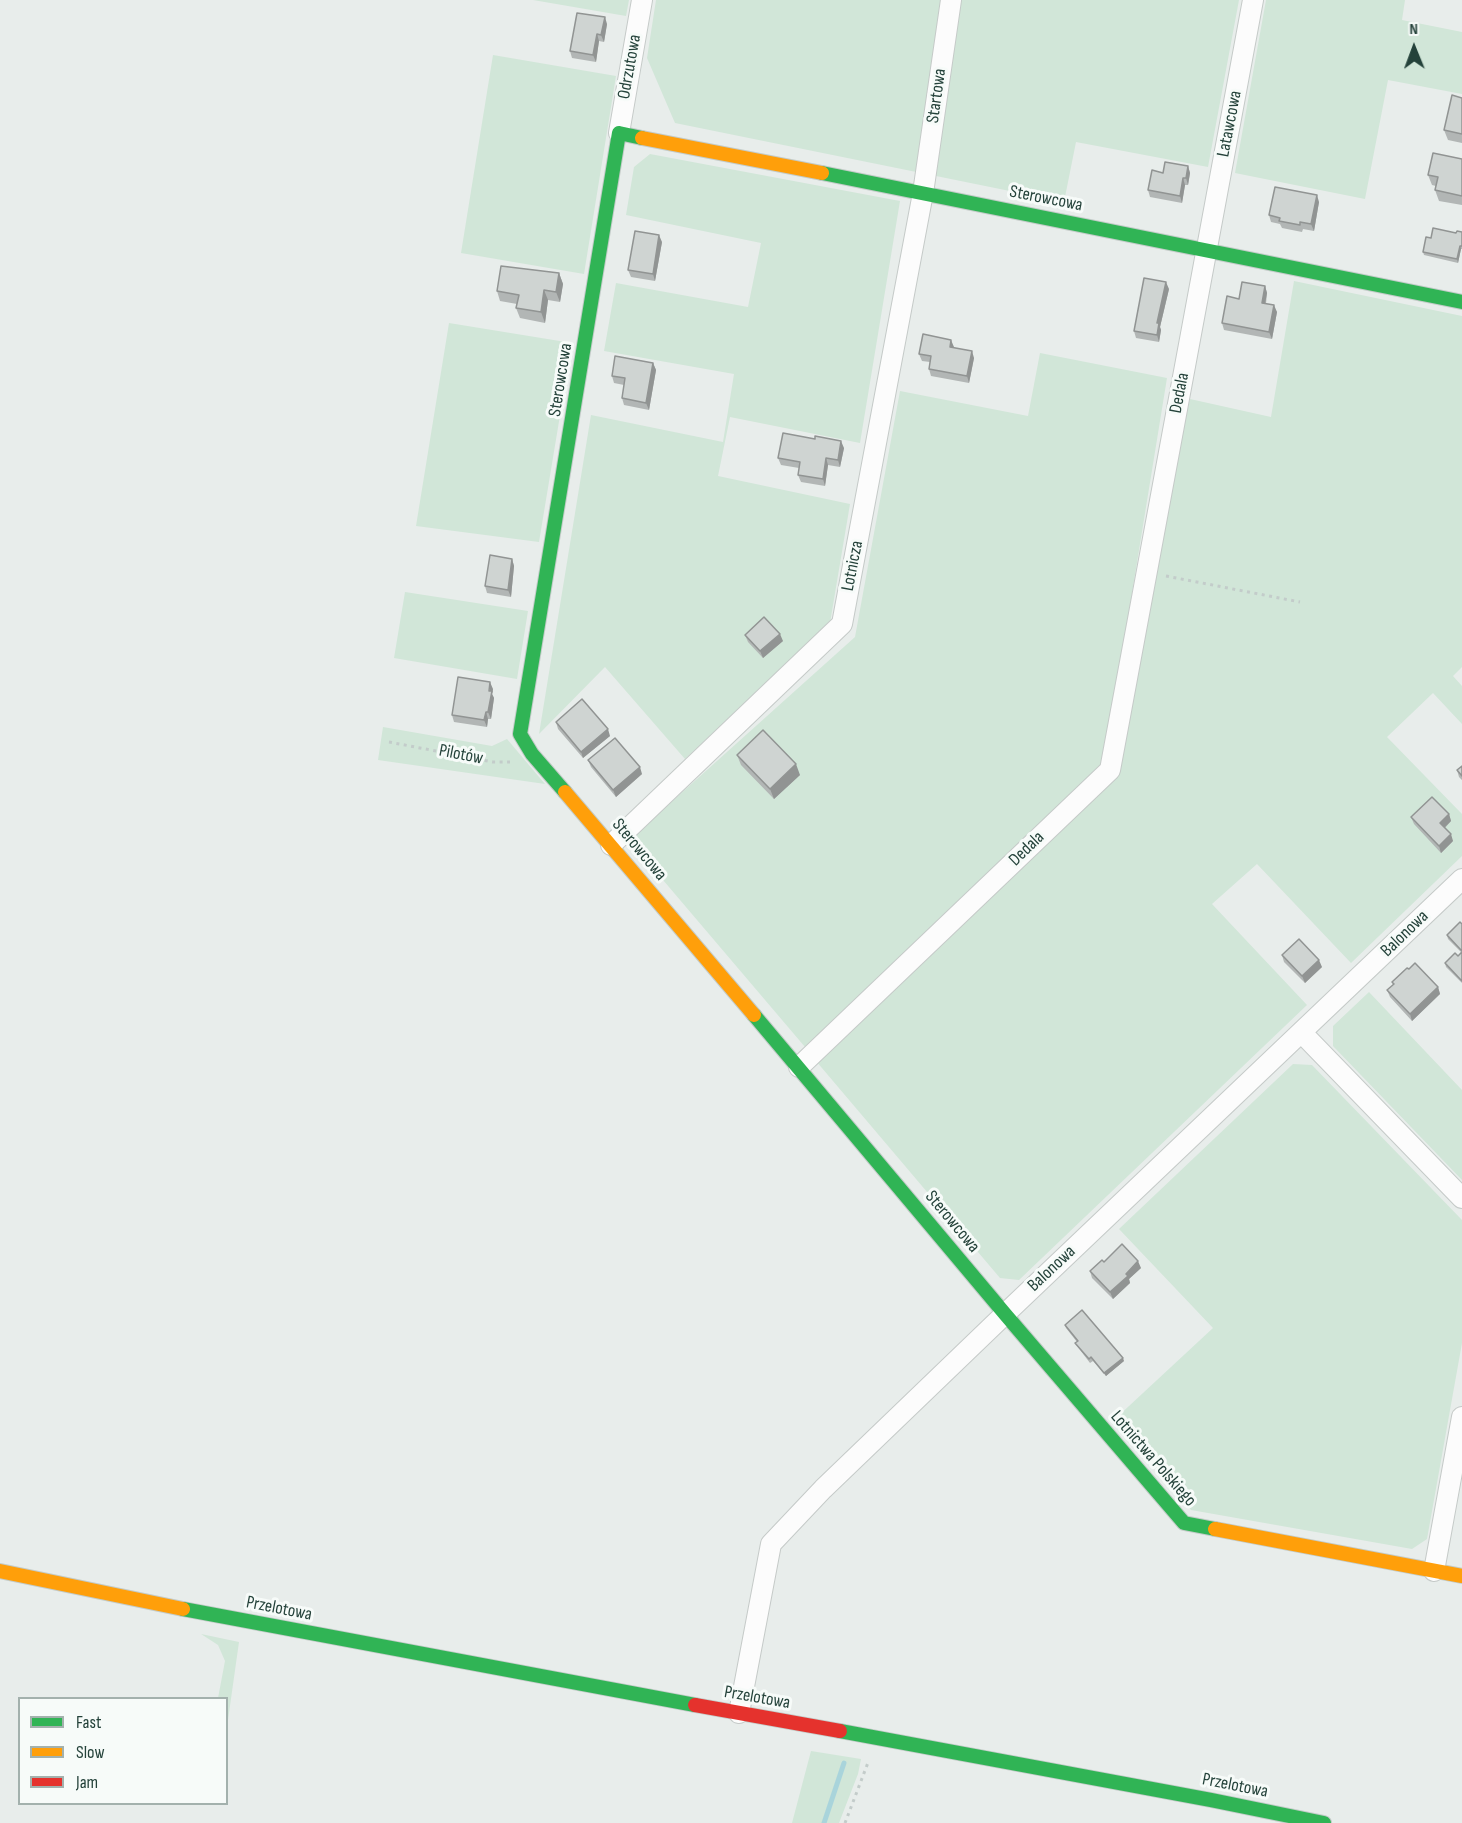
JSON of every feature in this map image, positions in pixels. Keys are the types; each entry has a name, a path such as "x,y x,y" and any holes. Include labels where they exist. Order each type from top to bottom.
{"street":[{"name":"Odrzutowa","path":"619,133 642,0"},
{"name":"Startowa","path":"923,193 951,0"},
{"name":"Latawcowa","path":"1206,249 1253,0"},
{"name":"Sterowcowa","path":"1005,1314 799,1067 531,754 520,734 619,133 1462,302"},
{"name":"Lotnicza","path":"611,845 842,624 923,193"},
{"name":"Dedala","path":"799,1067 1110,770 1206,249"},
{"name":"Balonowa","path":"738,1713 771,1544 823,1489 1462,879"},
{"path":"1302,1033 1462,1198"},
{"name":"Lotnictwa Polskiego","path":"1005,1314 1184,1523 1462,1576"},
{"path":"1434,1571 1462,1417"},
{"name":"Przelotowa","path":"0,1571 183,1608 1324,1823"}],"path":[{"path":"1146,572 1300,602"},
{"name":"Pilotów","path":"389,741 493,762 509,762 531,754"},
{"path":"845,1823 876,1738"}],"green space":[{"path":"533,0 629,0 626,16"},
{"path":"656,0 1239,0 1208,167 1076,142 1064,202 675,123 647,58"},
{"path":"1266,0 1405,0 1402,20 1462,32 1462,94 1388,80 1365,199 1235,173"},
{"path":"493,55 616,76 584,274 461,253"},
{"path":"650,154 900,201 860,443 730,417 718,476 850,504 830,623 685,759 605,667 539,734 591,415 723,442 734,374 604,351 616,283 748,307 761,243 626,215 634,167"},
{"path":"1294,281 1462,316 1462,667 1453,676 1462,686 1462,724 1433,693 1387,737 1462,814 1462,856 1351,963 1257,864 1212,904 1307,1005 1019,1280 1000,1278 816,1061 1118,772 1165,516 1190,399 1271,417"},
{"path":"449,323 572,343 539,542 416,526"},
{"path":"1040,353 1167,378 1105,759 1097,774 805,1047 629,840 855,637 900,391 1028,416"},
{"path":"405,592 528,611 517,679 394,658"},
{"path":"383,727 492,746 507,739 545,784 378,760"},
{"path":"1369,992 1462,1090 1462,1180 1333,1046 1333,1026"},
{"path":"1293,1064 1312,1065 1462,1220 1462,1343 1427,1539 1412,1549 1191,1510 1115,1419 1213,1328 1119,1229"},
{"path":"201,1634 239,1642 228,1720 228,1697 218,1697 225,1661 218,1645"},
{"path":"811,1751 861,1759 858,1774 839,1823 792,1823"}],"building":[{"path":"577,13 605,17 601,35 597,34 593,55 570,51"},
{"path":"1452,95 1462,98 1462,134 1444,130"},
{"path":"1433,153 1462,159 1462,196 1435,190 1438,177 1428,175"},
{"path":"1165,162 1188,166 1180,196 1148,190 1152,170 1163,173"},
{"path":"1275,187 1317,195 1311,224 1300,222 1300,225 1279,221 1280,218 1269,215"},
{"path":"1433,228 1456,233 1457,231 1462,232 1462,246 1460,246 1457,259 1423,252 1426,237 1431,238"},
{"path":"635,231 659,235 653,274 628,270"},
{"path":"501,266 559,273 556,292 544,290 541,312 516,308 519,295 497,291"},
{"path":"1144,278 1166,282 1157,323 1159,323 1157,335 1134,331"},
{"path":"1242,282 1265,286 1262,303 1274,305 1269,332 1222,323 1227,296 1239,299"},
{"path":"923,334 951,340 950,347 972,351 967,376 929,369 931,356 919,354"},
{"path":"615,356 653,363 646,403 622,398 625,378 612,376"},
{"path":"783,433 841,441 838,460 826,458 823,479 798,475 800,462 778,458"},
{"path":"490,555 512,559 508,590 485,586"},
{"path":"764,617 780,634 760,651 745,635"},
{"path":"458,677 490,682 489,691 492,691 484,720 452,715"},
{"path":"582,699 608,729 581,752 556,722"},
{"path":"763,730 796,764 770,789 737,755"},
{"path":"615,738 640,767 613,790 588,760"},
{"path":"1462,766 1462,776 1457,770"},
{"path":"1432,797 1449,814 1440,823 1451,834 1439,846 1411,817"},
{"path":"1460,922 1462,924 1462,951 1447,935"},
{"path":"1299,939 1319,960 1302,976 1282,955"},
{"path":"1462,952 1462,981 1445,963 1455,953 1458,956"},
{"path":"1415,963 1438,987 1410,1014 1387,990 1394,984 1392,982"},
{"path":"1122,1244 1138,1261 1126,1274 1128,1276 1110,1292 1090,1271 1102,1260 1104,1262"},
{"path":"1082,1310 1123,1358 1104,1373 1075,1343 1078,1341 1065,1325"}],"waterway":[{"path":"824,1823 844,1763"}],"traffic: fast":[{"path":"565,792 532,754 520,734 619,133 642,138"},
{"path":"822,173 1462,302"},
{"path":"754,1015 1184,1523 1215,1529"},
{"path":"183,1609 695,1705"},
{"path":"840,1731 1324,1823"}],"traffic: slow":[{"path":"642,138 822,173"},
{"path":"565,792 754,1015"},
{"path":"1215,1529 1462,1576"},
{"path":"0,1571 183,1609"}],"traffic: jam":[{"path":"695,1705 840,1731"}]}
